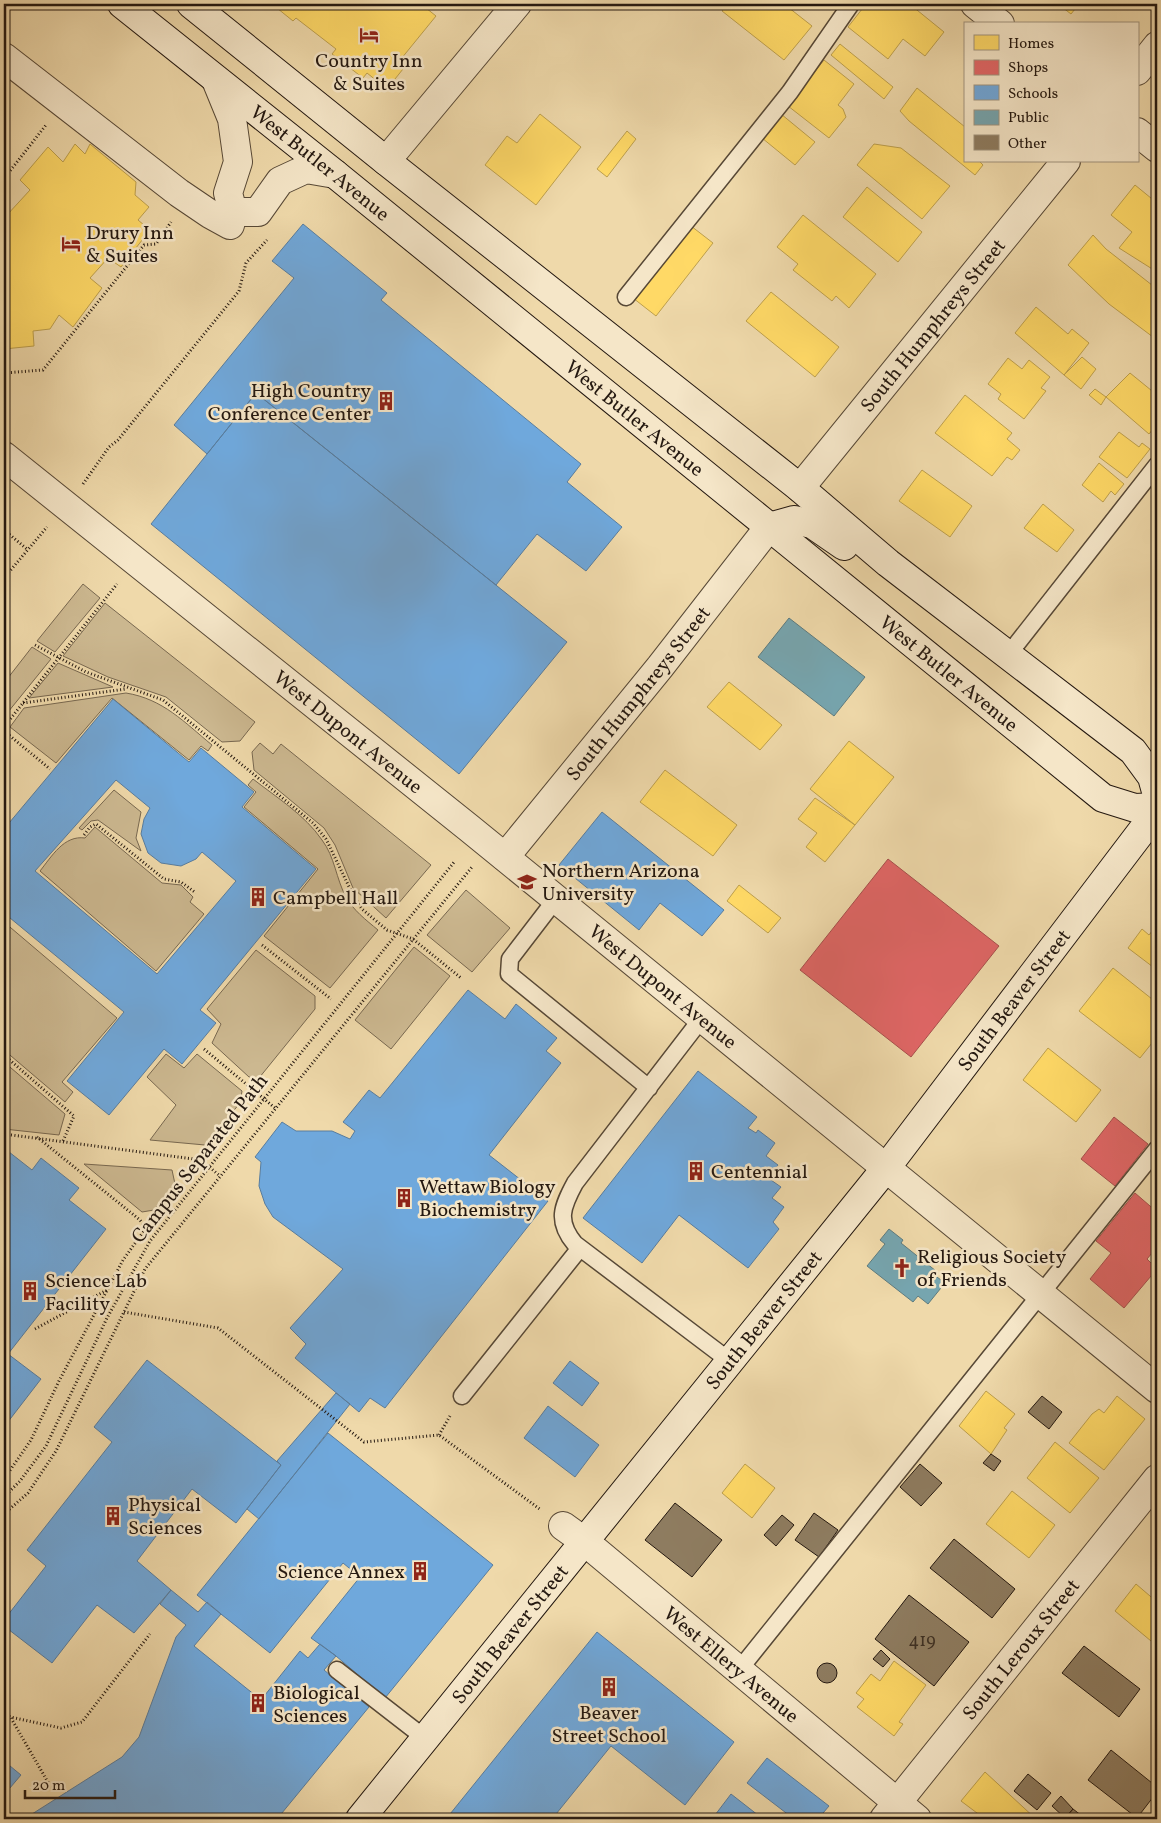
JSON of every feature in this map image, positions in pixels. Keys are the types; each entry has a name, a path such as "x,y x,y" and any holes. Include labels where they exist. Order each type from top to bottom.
{"street":[{"name":"West Butler Avenue","path":"122,4 336,174 1103,798 1135,808 1157,807"},
{"path":"191,4 386,161 800,488 888,563 1133,750 1152,777 1157,795"},
{"path":"386,161 516,4"},
{"path":"975,4 998,22"},
{"path":"1138,71 1157,46"},
{"path":"4,58 210,214 230,225 233,212 228,193 238,162 232,119 216,80"},
{"path":"1138,133 1157,148"},
{"name":"South Humphreys Street","path":"800,488 1065,162"},
{"path":"233,212 258,212 280,181 306,169 336,174"},
{"name":"West Dupont Avenue","path":"4,456 497,851 1157,1389"},
{"path":"770,527 794,520 812,524 868,562 888,563"},
{"name":"South Humphreys Street","path":"497,851 660,667 770,527"},
{"name":"South Beaver Street","path":"360,1819 426,1739 574,1534 731,1362 886,1168 1157,811"},
{"name":"South Leroux Street","path":"899,1814 1157,1479"},
{"name":"West Ellery Avenue","path":"574,1534 739,1670 899,1814"}],"lane":[{"path":"626,297 790,92 851,4"},
{"path":"1008,655 1157,465"},
{"path":"556,899 510,959 509,974 649,1088"},
{"path":"702,1018 575,1183 566,1199 562,1215 565,1232 580,1248 731,1362"},
{"path":"739,1670 1157,1149"},
{"path":"462,1396 580,1248"},
{"path":"337,1670 426,1739"}],"path":[{"path":"6,176 49,121"},
{"path":"4,374 43,370 144,245 156,244 175,216"},
{"path":"81,486 109,447 118,440 238,291 246,263 273,234"},
{"path":"4,578 48,525"},
{"path":"4,530 27,549"},
{"path":"4,726 137,562"},
{"path":"35,645 58,658 128,688 163,700 313,823 326,838 354,897 362,909 387,930 413,938 462,978"},
{"path":"22,703 128,688"},
{"path":"4,731 50,769"},
{"path":"84,835 90,827 96,824 164,879 181,882 196,893"},
{"path":"4,1514 28,1493 56,1452 145,1269 413,938 497,851"},
{"name":"Campus Separated Path","path":"4,1497 20,1482 46,1446 135,1265 150,1241 455,862"},
{"path":"262,944 331,999"},
{"path":"204,1048 275,1108"},
{"path":"4,1056 74,1116 63,1141"},
{"path":"4,1134 201,1160 220,1176"},
{"path":"4,1478 31,1440 59,1380 123,1260 146,1228 37,1138"},
{"path":"35,1329 107,1290"},
{"path":"124,1312 218,1328 364,1442 439,1435 574,1534"},
{"path":"10,1717 61,1728 82,1722 150,1634"},
{"path":"4,1712 10,1717 49,1784"}],"shaded area":[{"path":"83,584 100,598 55,652 37,641"},
{"path":"105,603 255,722 240,741 222,742 166,697 108,677 63,656"},
{"path":"32,647 51,659 4,717 4,683"},
{"path":"58,663 113,687 29,698"},
{"path":"126,693 151,700 162,706 212,745 208,751 201,746 189,760 112,698 56,763 10,727 24,708"},
{"path":"260,743 273,754 281,744 431,865 386,918 353,888 335,845 324,828 254,770 252,752"},
{"path":"253,779 290,807 315,831 330,854 349,902 360,915 378,930 330,988 264,936 318,869 244,807 256,792 248,785"},
{"path":"114,790 141,812 136,838 141,851 98,820 91,821 82,830 79,828"},
{"path":"95,827 162,883 181,885 193,897 190,902 204,914 156,971 40,871 54,853 65,843 78,838 85,838"},
{"path":"466,890 510,928 472,972 427,935"},
{"path":"4,922 117,1018 62,1082 73,1092 65,1102 4,1050"},
{"path":"414,947 450,976 391,1049 355,1020"},
{"path":"256,950 315,996 315,1009 259,1078 249,1077 212,1043 221,1024 207,1009"},
{"path":"166,1054 184,1068 197,1054 242,1091 240,1103 205,1145 150,1140 176,1105 147,1077"},
{"path":"4,1062 65,1114 59,1135 4,1129"},
{"path":"84,1164 172,1170 175,1184 154,1210 142,1212"}],"building: Homes":[{"name":"Country Inn & Suites","path":"272,4 421,4 436,16 401,59 407,64 387,89 367,73 363,78 332,54 336,49 296,18 293,21"},
{"path":"727,4 784,4 812,26 784,60 722,11"},
{"path":"866,4 914,4 912,6 944,32 925,56 903,39 888,59 848,27"},
{"path":"1058,4 1079,4 1071,14"},
{"path":"840,44 893,87 884,99 831,55"},
{"path":"824,60 854,84 838,105 843,109 846,117 829,138 788,106"},
{"path":"917,88 964,126 964,162 980,162 983,165 975,175 909,121 900,111"},
{"path":"540,114 581,147 536,205 485,165 507,136 517,143"},
{"path":"781,114 815,142 795,165 762,138"},
{"path":"627,131 636,139 607,177 597,169"},
{"name":"Drury Inn & Suites","path":"75,144 85,154 90,144 136,182 135,195 149,207 138,220 150,230 121,267 108,258 90,278 102,288 73,327 59,315 50,329 33,331 34,346 4,349 4,192 7,215 30,190 20,180 48,147 63,162"},
{"path":"874,144 901,148 950,186 922,219 857,165"},
{"path":"1135,185 1157,203 1157,241 1154,244 1157,246 1157,272 1119,248 1132,232 1111,215"},
{"path":"867,187 922,232 898,262 843,217"},
{"path":"803,215 876,274 849,308 836,296 832,301 793,270 798,264 777,247"},
{"path":"691,226 713,243 656,316 633,298"},
{"path":"1093,235 1106,249 1157,289 1157,340 1109,304 1068,265"},
{"path":"771,292 839,347 815,377 746,321"},
{"path":"1036,307 1068,334 1072,329 1089,343 1064,375 1015,333"},
{"path":"1082,357 1096,369 1081,389 1064,375"},
{"path":"1008,358 1022,369 1029,360 1050,377 1041,388 1046,391 1024,419 998,399 1001,394 988,384"},
{"path":"1130,373 1157,395 1157,424 1149,434 1106,397"},
{"path":"1095,389 1106,397 1101,405 1089,395"},
{"path":"965,395 1012,433 1007,439 1020,450 1012,460 1007,457 992,476 935,433"},
{"path":"1119,432 1139,447 1142,443 1150,449 1127,478 1099,457"},
{"path":"1099,463 1124,484 1115,495 1111,491 1103,502 1082,485"},
{"path":"922,470 972,506 950,537 899,501"},
{"path":"1043,504 1074,530 1057,552 1024,528"},
{"path":"729,682 782,725 760,750 707,707"},
{"path":"849,741 894,777 855,825 810,789"},
{"path":"665,770 737,825 713,856 640,802"},
{"path":"815,798 855,825 825,862 806,847 817,833 798,819"},
{"path":"739,885 781,918 768,933 727,901"},
{"path":"1157,925 1157,970 1128,948 1142,929 1149,935"},
{"path":"1113,968 1157,1003 1157,1039 1140,1058 1079,1011"},
{"path":"1048,1048 1101,1090 1076,1122 1023,1080"},
{"path":"986,1391 1015,1414 1004,1428 1007,1430 991,1454 959,1426"},
{"path":"1117,1396 1145,1419 1104,1470 1069,1443 1092,1414 1099,1409 1104,1413"},
{"path":"1055,1442 1099,1478 1070,1513 1027,1478"},
{"path":"745,1464 775,1488 752,1518 722,1493"},
{"path":"1012,1491 1055,1525 1029,1558 986,1524"},
{"path":"1136,1584 1157,1602 1157,1646 1115,1611"},
{"path":"894,1661 926,1685 899,1722 903,1724 894,1736 857,1707 864,1699 856,1693 871,1674 880,1681"},
{"path":"985,1772 1036,1819 985,1819 961,1801"}],"building: Shops":[{"path":"888,859 999,946 911,1057 800,970"},
{"path":"1114,1117 1148,1144 1115,1186 1081,1159"},
{"path":"1135,1193 1157,1212 1157,1247 1147,1259 1157,1269 1124,1308 1090,1279 1111,1253 1096,1241"}],"building: Schools":[{"name":"High Country Conference Center","path":"303,224 387,293 381,300 581,464 567,482 622,527 586,571 537,534 496,585 256,393 207,454 174,425 294,278 272,261"},
{"path":"256,393 567,642 459,774 151,524"},
{"name":"Campbell Hall","path":"113,699 189,762 201,748 254,792 242,807 316,869 200,1010 216,1023 182,1064 164,1049 109,1115 67,1081 124,1012 4,913 4,829","holes":["116,780 150,808 144,819 141,834 148,853 161,863 181,866 196,859 202,852 236,881 157,974 35,871"]},
{"path":"602,812 724,910 702,936 660,903 639,930 559,865"},
{"name":"Wettaw Biology Biochemistry","path":"468,990 505,1019 516,1004 557,1038 546,1051 561,1063 489,1155 548,1201 385,1408 370,1398 359,1412 295,1358 306,1344 290,1328 343,1269 273,1217 265,1204 259,1186 261,1162 255,1157 282,1122 296,1131 332,1131 350,1139 355,1131 343,1122 369,1090 380,1098"},
{"name":"Centennial","path":"698,1071 757,1117 748,1128 756,1133 758,1130 775,1143 766,1156 778,1165 768,1178 781,1187 772,1198 784,1207 773,1222 779,1229 748,1268 679,1215 642,1263 583,1218"},
{"name":"Science Lab Facility","path":"4,1148 32,1170 41,1158 79,1188 69,1200 106,1229 8,1354 41,1379 4,1427"},
{"name":"Physical Sciences","path":"147,1360 281,1465 236,1523 192,1489 137,1561 171,1590 134,1633 97,1605 52,1663 4,1626 4,1620 46,1566 27,1550 112,1442 94,1427"},
{"path":"570,1361 599,1383 582,1406 553,1383"},
{"path":"336,1393 350,1404 259,1519 247,1509 281,1465 277,1461"},
{"path":"548,1406 599,1445 575,1477 524,1438"},
{"name":"Science Annex","path":"328,1433 493,1565 385,1698 336,1656 311,1638 360,1577 343,1563 270,1653 197,1595"},
{"name":"Biological Sciences","path":"171,1590 198,1612 207,1602 221,1614 194,1646 261,1700 300,1651 308,1658 320,1644 336,1656 324,1670 369,1707 277,1819 28,1819 32,1814 122,1757 139,1737 176,1637 186,1625 160,1604"},
{"name":"Beaver Street School","path":"597,1632 734,1742 685,1805 611,1746 552,1819 446,1819"},
{"path":"767,1758 829,1806 818,1819 794,1819 747,1783"},
{"path":"4,1761 21,1775 4,1795"},
{"path":"731,1794 763,1819 712,1819"}],"building: Public":[{"path":"789,618 865,677 834,716 758,657"},
{"name":"Religious Society of Friends","path":"889,1229 903,1240 901,1243 936,1271 933,1274 945,1283 928,1304 918,1296 913,1302 867,1266 885,1244 880,1240"}],"building: Other":[{"path":"1042,1396 1062,1412 1049,1429 1028,1412"},
{"path":"991,1454 1001,1461 994,1471 983,1463"},
{"path":"920,1464 942,1483 921,1506 900,1487"},
{"path":"675,1503 722,1540 692,1577 645,1540"},
{"path":"814,1513 838,1530 819,1557 795,1540"},
{"path":"782,1515 794,1525 776,1546 764,1535"},
{"path":"954,1539 1015,1589 992,1618 930,1568"},
{"path":"909,1595 969,1642 934,1686 875,1639"},
{"path":"1084,1646 1140,1689 1119,1717 1062,1673"},
{"path":"881,1650 890,1659 883,1667 873,1659"},
{"path":"827,1663 834,1666 837,1673 834,1680 827,1683 820,1680 817,1673 820,1666"},
{"path":"1111,1750 1157,1787 1157,1792 1137,1818 1088,1780"},
{"path":"1028,1774 1051,1793 1037,1810 1014,1791"},
{"path":"1061,1796 1073,1809 1065,1818 1052,1806"},
{"path":"1073,1809 1086,1819 1065,1818"}],"place":[{"name":"Country Inn & Suites","path":"369,35"},
{"name":"Drury Inn & Suites","path":"71,244"},
{"name":"High Country Conference Center","path":"386,401"},
{"name":"Northern Arizona University","path":"527,882"},
{"name":"Campbell Hall","path":"258,897"},
{"name":"Centennial","path":"696,1171"},
{"name":"Wettaw Biology Biochemistry","path":"404,1198"},
{"name":"Religious Society of Friends","path":"902,1268"},
{"name":"Science Lab Facility","path":"30,1291"},
{"name":"Physical Sciences","path":"113,1516"},
{"name":"Science Annex","path":"420,1571"},
{"name":"Beaver Street School","path":"609,1687"},
{"name":"Biological Sciences","path":"258,1703"}]}
